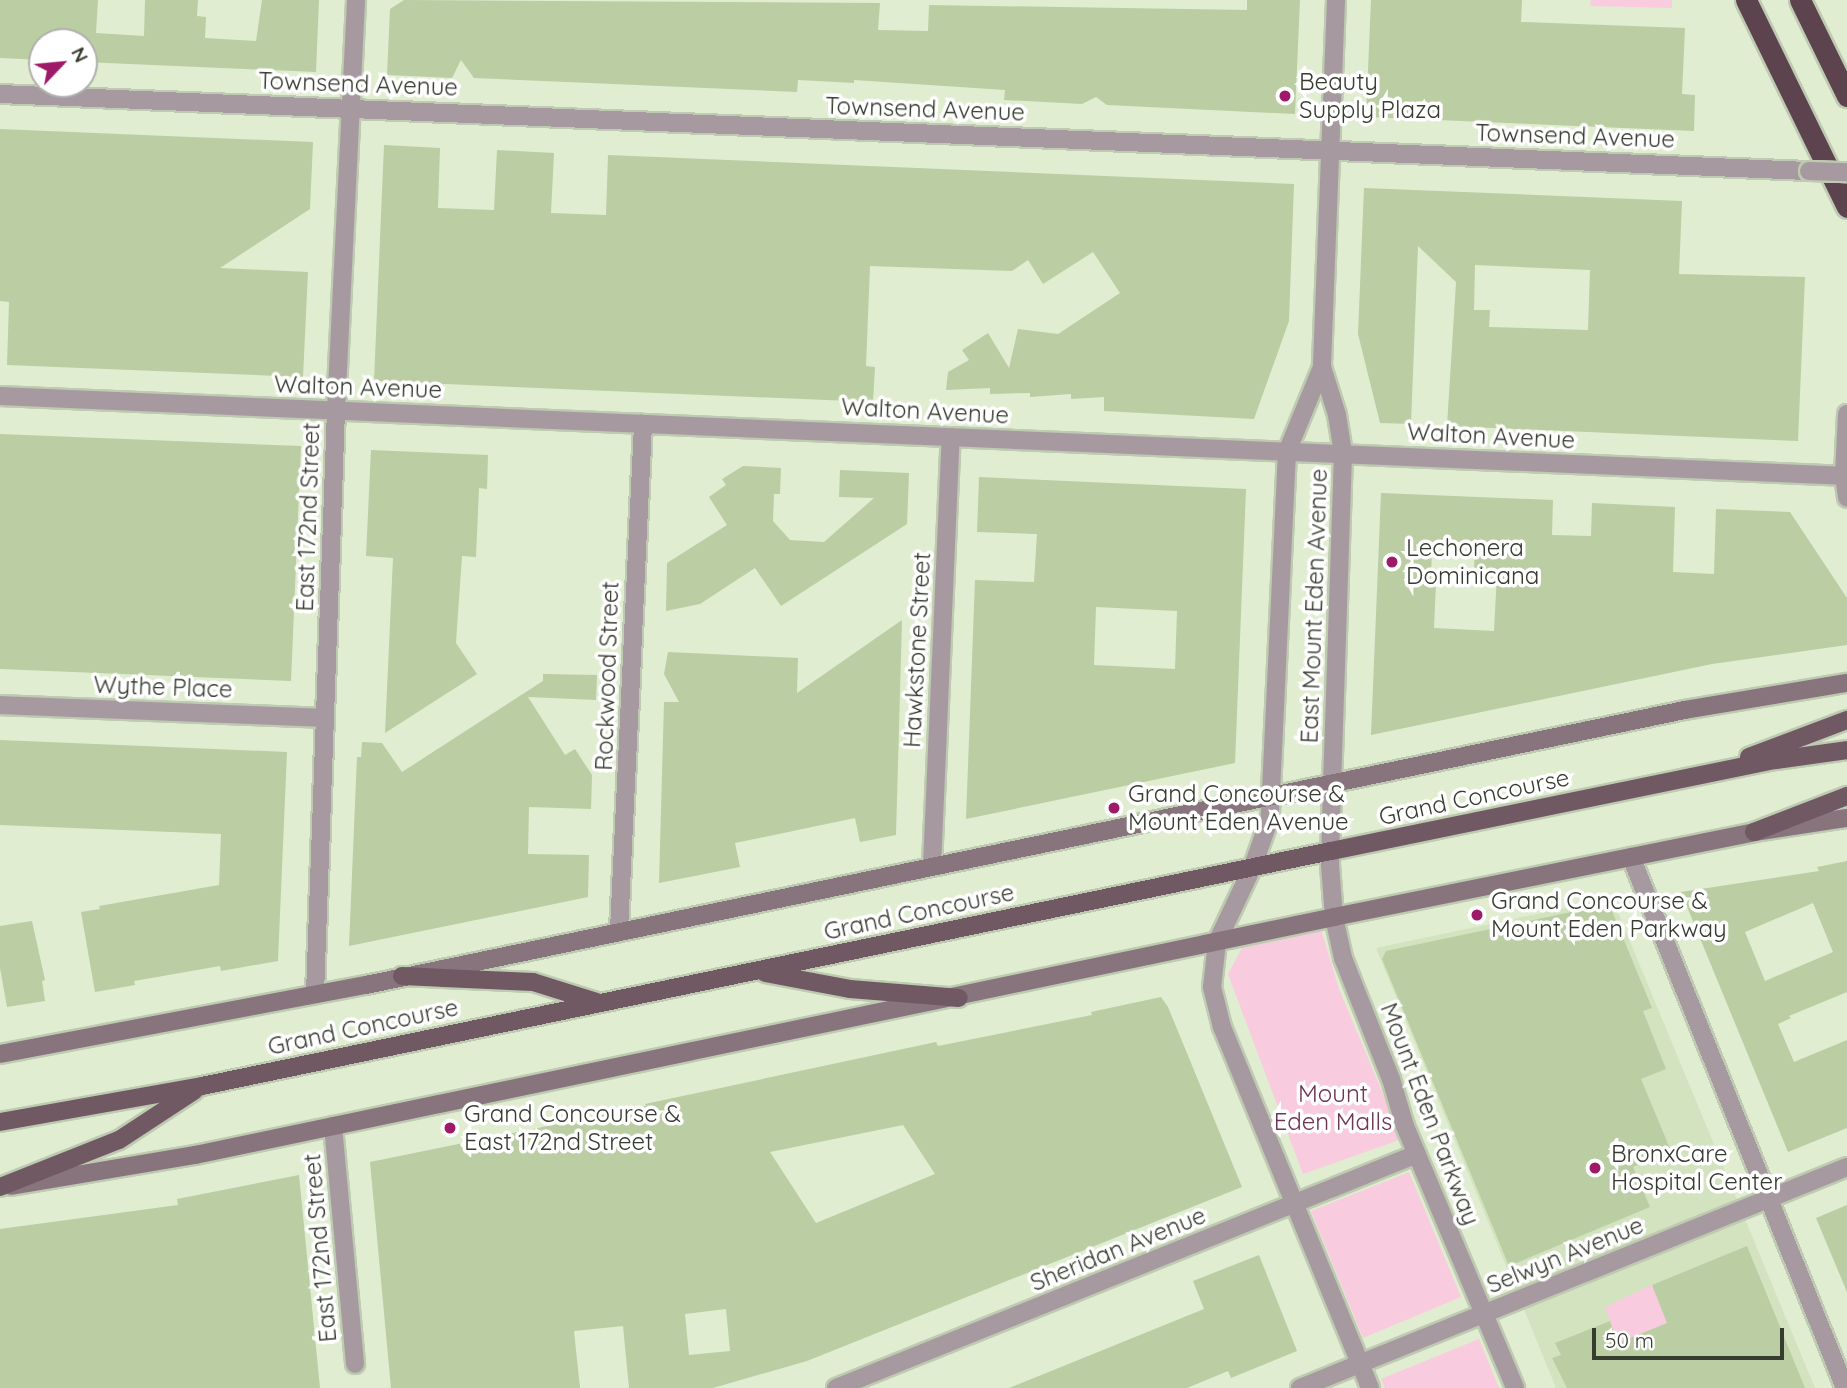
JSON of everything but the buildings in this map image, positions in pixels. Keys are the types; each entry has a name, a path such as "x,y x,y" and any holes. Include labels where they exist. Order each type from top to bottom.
{"highway":[{"path":"1746,0 1847,207"},
{"path":"1800,0 1847,96"}],"main road":[{"path":"1705,774 1847,719"},
{"name":"Grand Concourse","path":"0,1122 202,1086 1331,850 1705,774 1847,750"},
{"path":"1754,832 1847,796"},
{"path":"755,971 850,989 959,998"},
{"path":"402,976 533,982 600,1003"},
{"path":"0,1187 119,1140 202,1086"}],"street":[{"name":"East 172nd Street","path":"315,994 336,410 356,0"},
{"name":"East Mount Eden Avenue","path":"1331,850 1343,454 1336,415 1322,367 1336,0"},
{"name":"Townsend Avenue","path":"0,94 1847,172"},
{"name":"East Mount Eden Avenue","path":"1253,866 1267,829 1273,795 1287,452 1322,367"},
{"name":"Walton Avenue","path":"0,396 1846,476"},
{"path":"1847,414 1847,498"},
{"name":"Rockwood Street","path":"619,930 643,424"},
{"name":"Hawkstone Street","path":"932,865 951,437"},
{"name":"Grand Concourse","path":"0,1054 315,994 1723,702 1847,683"},
{"name":"Wythe Place","path":"0,705 324,719"},
{"path":"0,1187 146,1164 959,998 1334,917 1754,832 1847,818"},
{"name":"Mount Eden Parkway","path":"1331,850 1334,917 1343,958 1417,1154 1515,1388"},
{"path":"1631,857 1845,1388"},
{"path":"1253,866 1217,942 1212,977 1215,1006 1370,1388"},
{"name":"East 172nd Street","path":"333,1126 355,1364"},
{"name":"Sheridan Avenue","path":"836,1388 1417,1154"},
{"name":"Selwyn Avenue","path":"1300,1388 1847,1167"}],"shaded area":[{"name":"BronxCare Hospital Center","path":"1612,898 1815,1388 1556,1388 1376,948"}],"green space":[{"path":"1591,0 1672,0 1672,8 1590,6"},
{"name":"Mount Eden Malls","path":"1321,929 1339,989 1402,1139 1303,1174 1228,974 1243,946"},
{"name":"Mount Eden Malls","path":"1409,1172 1461,1297 1363,1338 1311,1211"},
{"path":"1652,1285 1667,1323 1618,1343 1605,1307"},
{"path":"1479,1339 1499,1388 1385,1388 1381,1379"}],"place":[{"name":"Beauty Supply Plaza","path":"1285,96"},
{"name":"Lechonera Dominicana","path":"1392,562"},
{"name":"Grand Concourse & Mount Eden Avenue","path":"1114,808"},
{"name":"Grand Concourse & Mount Eden Parkway","path":"1477,915"},
{"name":"Grand Concourse & East 172nd Street","path":"450,1128"},
{"name":"BronxCare Hospital Center","path":"1595,1168"}]}
